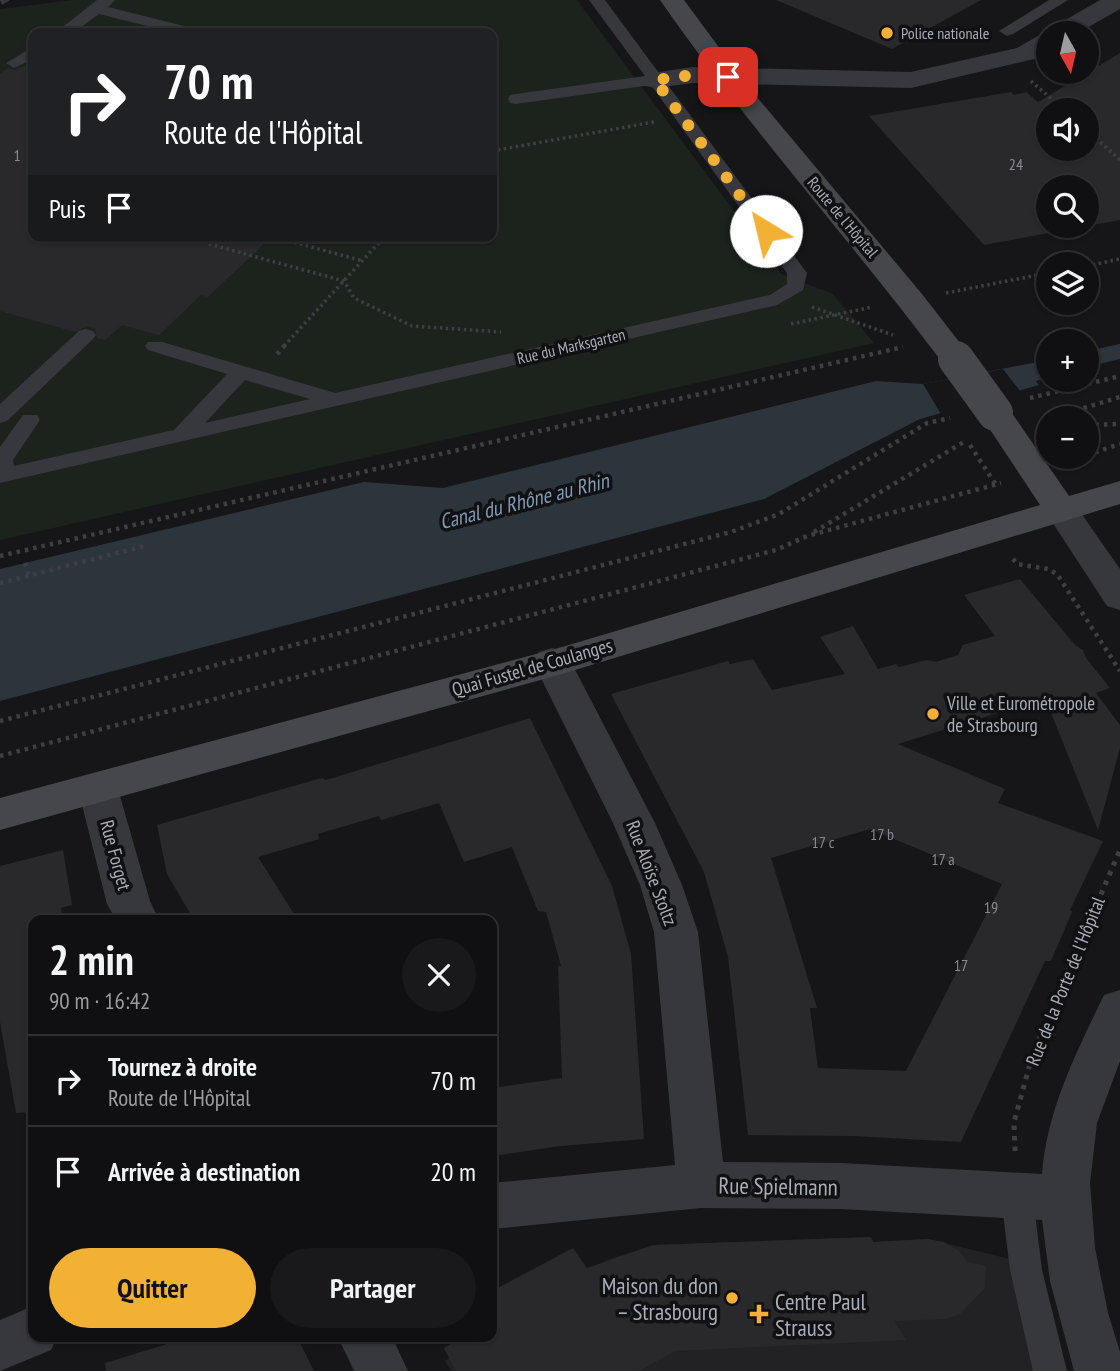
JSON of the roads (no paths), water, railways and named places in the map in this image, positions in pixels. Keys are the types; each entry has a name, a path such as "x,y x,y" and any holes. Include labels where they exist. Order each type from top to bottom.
{"main road":[{"name":"Route de l'Hôpital","path":"672,0 728,77 916,305 1062,511"},
{"name":"Quai Fustel de Coulanges","path":"0,814 552,662 902,561 1120,492"}],"street":[{"path":"1081,21 1118,0"},
{"path":"655,80 693,75 911,80 1025,54 1036,47"},
{"path":"1062,511 1120,597"},
{"name":"Rue Aloïse Stoltz","path":"552,662 634,823 661,885 676,932 701,1185"},
{"name":"Rue Forget","path":"98,789 129,904 135,915"},
{"path":"1100,1371 1073,1274 1041,1197 1116,1027"},
{"name":"Rue Spielmann","path":"497,1205 701,1185 841,1186 1041,1197"},
{"path":"0,1347 28,1334"},
{"path":"367,1342 382,1371"}],"lane":[{"name":"Rue du Marksgarten","path":"2,476 777,299 796,286 797,273 597,0"},
{"path":"1007,31 1060,0"},
{"path":"70,28 102,5 178,28"},
{"path":"5,64 28,54"},
{"path":"516,99 655,80"},
{"path":"0,416 86,335"},
{"path":"155,346 333,400"},
{"path":"181,435 248,374"},
{"path":"2,476 2,460 30,420"},
{"path":"1041,1197 1026,1270 1050,1371"}],"water":[{"path":"1120,344 1120,359 1099,364 1099,348"},
{"name":"Canal du Rhône au Rhin","path":"1036,362 1036,386 920,419 764,499 0,701 0,569 364,482 443,488 876,381 923,384"}],"place":[{"name":"Police nationale","path":"887,33"},
{"name":"Ville et Eurométropole de Strasbourg","path":"933,714"},
{"name":"Maison du don – Strasbourg","path":"732,1298"},
{"name":"Centre Paul Strauss","path":"759,1314"}]}
